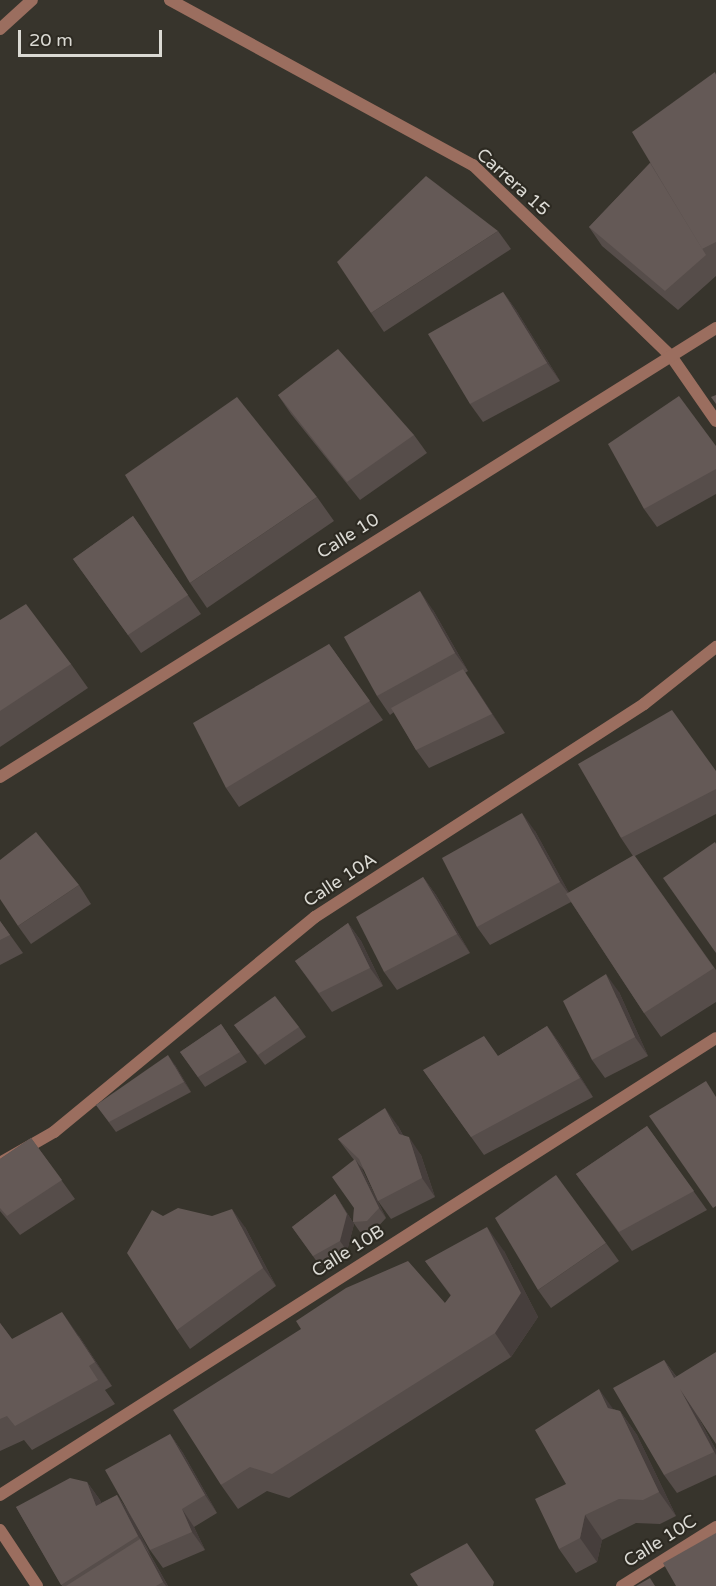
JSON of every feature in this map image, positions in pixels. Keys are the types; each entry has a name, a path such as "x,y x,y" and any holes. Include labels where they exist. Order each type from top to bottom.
{"street":[{"path":"0,29 5,19 32,0"},
{"name":"Carrera 15","path":"170,0 473,165 671,356 716,422"},
{"name":"Calle 10","path":"0,777 716,328"},
{"name":"Calle 10A","path":"0,1163 54,1132 315,917 644,704 716,647"},
{"name":"Calle 10B","path":"0,1495 716,1038"},
{"name":"Calle 10C","path":"622,1586 716,1527"},
{"path":"0,1530 37,1586"}],"building":[{"path":"715,72 716,242 702,249 632,132"},
{"path":"650,163 706,255 665,291 589,227"},
{"path":"426,176 498,231 371,313 337,262"},
{"path":"503,292 547,363 470,404 428,334"},
{"path":"338,349 414,435 347,482 278,395"},
{"path":"679,396 716,446 716,469 644,509 608,444"},
{"path":"237,397 317,497 190,583 125,475"},
{"path":"133,516 188,595 128,635 73,559"},
{"path":"420,591 455,653 377,696 344,637"},
{"path":"26,604 71,664 0,711 0,620"},
{"path":"329,644 370,701 226,788 193,723"},
{"path":"463,669 492,714 416,750 391,708"},
{"path":"672,710 716,771 716,789 621,838 578,764"},
{"path":"522,813 560,882 477,927 442,858"},
{"path":"36,832 79,885 18,926 0,899 0,860"},
{"path":"715,842 716,844 716,953 663,878"},
{"path":"634,855 714,968 644,1013 566,894"},
{"path":"423,877 457,934 384,972 356,917"},
{"path":"0,921 10,935 0,940"},
{"path":"348,923 370,968 319,993 295,961"},
{"path":"606,974 635,1037 592,1060 563,1001"},
{"path":"275,996 299,1027 258,1055 234,1025"},
{"path":"221,1024 240,1052 198,1077 180,1052"},
{"path":"547,1026 580,1078 471,1137 423,1070 484,1036 498,1056"},
{"path":"168,1055 184,1082 109,1122 96,1105"},
{"path":"706,1081 716,1097 716,1206 713,1208 649,1116"},
{"path":"385,1108 399,1134 409,1137 422,1178 378,1201 359,1159 338,1139"},
{"path":"647,1126 694,1191 619,1232 576,1174"},
{"path":"31,1138 62,1180 7,1216 0,1208 0,1159"},
{"path":"355,1159 379,1208 367,1221 353,1222 354,1208 332,1177"},
{"path":"556,1175 606,1243 538,1290 495,1218"},
{"path":"335,1194 347,1214 340,1241 313,1256 292,1227"},
{"path":"178,1208 212,1216 232,1209 263,1268 177,1330 127,1253 152,1210 163,1216"},
{"path":"487,1227 521,1293 495,1333 272,1474 250,1467 221,1485 173,1410 301,1329 296,1321 346,1288 408,1261 445,1303 451,1295 425,1261"},
{"path":"62,1312 95,1362 89,1366 98,1380 15,1426 7,1416 0,1419 0,1323 12,1339"},
{"path":"716,1352 716,1444 680,1389 714,1452 664,1475 613,1388 664,1360 674,1378"},
{"path":"599,1389 608,1408 620,1411 659,1492 643,1500 619,1499 585,1515 580,1538 559,1549 535,1499 566,1484 535,1430"},
{"path":"170,1434 205,1495 182,1509 192,1532 150,1550 105,1470"},
{"path":"70,1478 87,1482 96,1506 117,1495 138,1536 61,1585 16,1507"},
{"path":"716,1533 716,1586 676,1586 663,1563"},
{"path":"140,1539 163,1582 156,1586 66,1586"},
{"path":"467,1543 494,1582 493,1586 418,1586 410,1574"},
{"path":"650,1578 655,1586 636,1586"}]}
